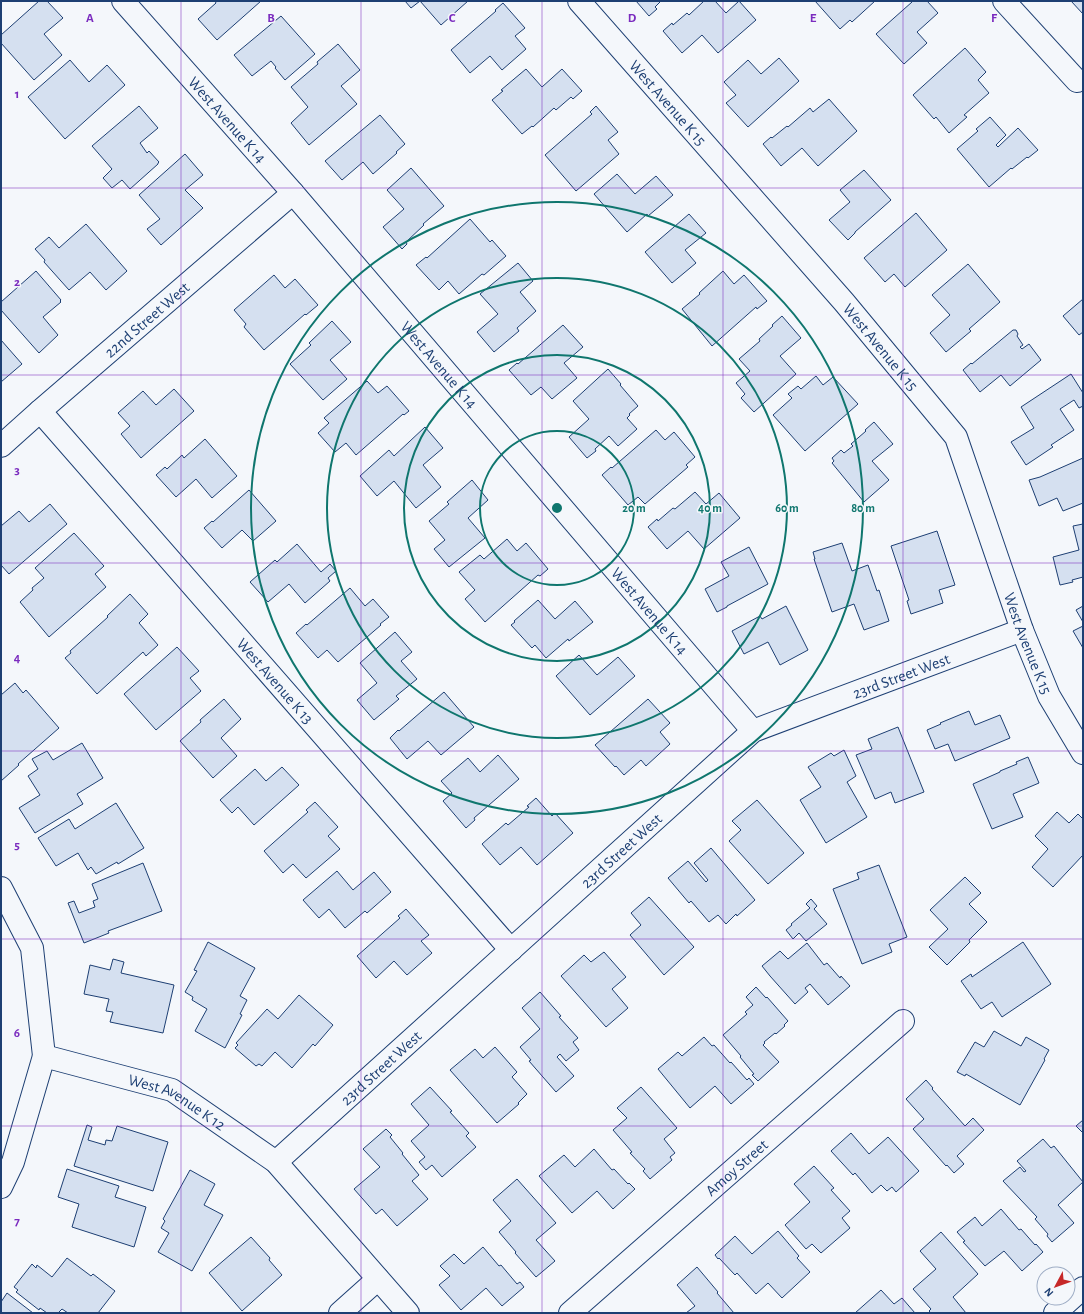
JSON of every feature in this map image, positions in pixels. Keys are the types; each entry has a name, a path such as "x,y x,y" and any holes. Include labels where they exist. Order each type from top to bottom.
{"street":[{"name":"West Avenue K 14","path":"123,1 293,193 753,731"},
{"name":"West Avenue K 15","path":"579,1 844,302 956,437 1022,630 1049,696 1083,753"},
{"path":"1004,1 1077,81"},
{"name":"22nd Street West","path":"1,446 293,193"},
{"name":"West Avenue K 13","path":"40,411 511,950"},
{"name":"23rd Street West","path":"276,1162 753,731 1022,630"},
{"path":"1,888 32,948 44,1056 13,1162 1,1187"},
{"name":"Amoy Street","path":"570,1313 903,1021"},
{"name":"West Avenue K 12","path":"44,1056 172,1090 276,1162 408,1313"},
{"path":"340,1313 378,1279"},
{"path":"1054,1313 1083,1288"}],"building":[{"path":"39,1 47,1 63,18 44,34 62,55 34,80 1,43 1,35"},
{"path":"215,1 261,1 217,40 198,19 216,3"},
{"path":"405,1 420,1 411,8"},
{"path":"420,1 468,1 441,25"},
{"path":"636,1 661,1 655,7 657,9 649,16"},
{"path":"704,1 715,1 726,13 739,1 756,20 718,53 702,35 682,53 663,31 687,13 689,15"},
{"path":"815,1 875,1 852,22 850,20 840,29"},
{"path":"911,1 927,1 938,13 917,32 927,43 904,64 876,34 912,2"},
{"path":"1071,1 1083,1 1083,14"},
{"path":"503,3 525,28 515,36 526,49 502,70 490,56 470,73 451,50 496,11 495,10"},
{"path":"281,16 315,54 285,80 271,61 252,76 234,55"},
{"path":"338,44 360,70 341,86 357,104 309,145 291,123 308,107 291,87 318,64 317,62"},
{"path":"965,48 986,72 978,80 989,93 964,115 967,117 949,133 936,117 934,119 913,95"},
{"path":"779,58 799,81 748,127 726,103 736,95 724,82 748,60 761,74"},
{"path":"70,60 89,82 107,65 125,85 65,139 28,97"},
{"path":"526,69 542,87 562,69 582,91 573,99 571,97 556,110 554,108 533,127 532,126 522,134 492,100 503,91 501,90"},
{"path":"829,99 857,131 818,166 802,148 781,166 763,144 787,126 788,127 810,108 813,112"},
{"path":"139,106 158,128 140,143 147,153 149,151 159,162 130,189 122,180 112,188 103,178 112,169 92,146"},
{"path":"596,106 618,132 608,140 619,154 576,191 545,155 592,114 590,112"},
{"path":"380,115 405,144 373,174 363,162 342,180 325,161"},
{"path":"990,117 1006,135 996,145 998,147 1018,128 1038,150 1012,169 1011,168 989,187 957,149 978,131 976,129"},
{"path":"185,154 203,175 185,190 203,208 161,245 147,229 160,219 139,195"},
{"path":"411,168 444,206 423,224 424,225 406,242 407,244 402,249 383,227 404,209 387,190"},
{"path":"864,170 891,200 848,240 829,220 850,202 840,190"},
{"path":"617,174 635,194 656,176 673,195 648,216 647,214 627,232 594,194"},
{"path":"916,213 947,250 905,287 894,274 885,282 864,258"},
{"path":"689,214 706,233 685,250 696,263 672,283 645,252"},
{"path":"470,219 490,242 492,240 506,256 459,294 448,281 439,290 416,265 426,257 427,258"},
{"path":"86,224 127,271 106,290 90,272 69,290 44,262 45,260 35,249 49,237 59,248"},
{"path":"518,263 533,281 520,292 536,311 517,328 519,331 494,352 477,332 498,314 480,294"},
{"path":"968,264 1000,302 969,329 971,331 946,352 930,333 950,315 932,295"},
{"path":"36,271 61,300 61,302 43,317 58,335 39,353 1,310 1,302"},
{"path":"723,271 734,284 744,275 767,301 757,309 756,307 712,346 682,309 700,294 699,293"},
{"path":"274,275 285,288 295,279 318,305 306,315 305,314 264,350 244,327 246,324 234,310"},
{"path":"1083,299 1083,332 1079,335 1063,316"},
{"path":"782,316 801,338 780,356 796,374 754,412 741,398 745,394 736,383 750,371 739,359 760,341 759,339"},
{"path":"332,321 351,342 330,360 347,379 323,400 290,364 311,345 309,343"},
{"path":"563,325 583,347 564,363 577,378 552,399 541,387 531,395 509,370"},
{"path":"1013,330 1016,330 1018,334 1017,336 1023,345 1020,347 1022,349 1029,344 1041,360 1010,386 1001,375 980,392 963,370"},
{"path":"1,340 22,364 1,382"},
{"path":"608,369 638,406 629,414 630,415 627,418 637,429 618,446 609,436 595,449 596,451 587,458 569,437 589,419 573,401"},
{"path":"1071,374 1083,393 1083,406 1079,408 1074,400 1060,409 1074,430 1051,445 1053,447 1026,465 1011,442 1034,428 1021,407"},
{"path":"816,376 823,385 833,377 858,404 805,451 773,415 792,398 788,394 798,386 801,389"},
{"path":"367,381 378,393 387,386 409,411 404,415 403,414 356,455 346,443 335,452 318,433 329,423 324,418"},
{"path":"174,389 194,411 141,458 121,434 130,426 118,413 143,391 156,405"},
{"path":"874,422 893,444 872,461 889,480 864,502 832,463 834,461 832,458 841,450 844,453 853,446 851,444"},
{"path":"425,427 443,448 423,465 441,487 416,508 394,481 377,496 360,476 389,450 394,456"},
{"path":"656,430 665,440 674,432 695,457 686,465 688,467 645,504 638,497 628,505 602,475"},
{"path":"205,439 237,476 212,498 196,479 176,497 156,475 165,467 167,469 182,455 184,458"},
{"path":"1083,458 1083,503 1063,511 1057,498 1039,506 1029,480 1040,477"},
{"path":"472,480 488,500 468,518 485,538 449,567 434,549 445,540 429,521 449,504 447,502"},
{"path":"249,490 276,521 253,541 242,530 222,548 204,528 212,521 213,522"},
{"path":"695,492 706,504 719,493 740,518 704,549 688,531 667,549 648,527 657,519 658,521 673,508 675,509"},
{"path":"50,504 67,524 9,574 1,565 1,526 19,511 29,522"},
{"path":"1083,524 1083,577 1072,580 1073,582 1060,585 1053,557 1079,550 1073,526"},
{"path":"937,531 955,585 939,590 943,603 911,614 907,601 909,600 891,546"},
{"path":"74,533 104,566 95,574 106,587 49,637 20,602 33,590 32,588 44,578 35,568"},
{"path":"507,539 517,551 526,543 548,569 540,576 538,575 485,622 465,599 475,590 459,572 480,555 484,559"},
{"path":"842,543 852,571 868,565 877,591 879,590 889,621 864,630 854,604 832,612 813,552"},
{"path":"297,544 321,572 330,564 336,571 328,578 330,581 305,603 289,584 268,602 250,582 275,560 277,562"},
{"path":"749,547 768,584 717,612 705,589 729,576 721,562"},
{"path":"350,588 365,606 373,599 389,617 338,662 327,650 318,658 296,633"},
{"path":"130,594 148,614 139,623 158,645 146,656 143,652 97,694 65,658 71,653 70,651 108,617 107,616"},
{"path":"538,600 555,619 575,601 593,622 569,641 568,639 546,658 535,645 532,648 511,625"},
{"path":"786,606 808,650 780,665 768,642 744,654 732,631 760,616 762,619"},
{"path":"1083,606 1083,622 1076,610"},
{"path":"1083,626 1083,648 1073,631"},
{"path":"395,632 412,652 401,661 417,679 396,696 399,699 374,720 357,700 377,683 360,663"},
{"path":"177,647 199,671 190,678 201,691 156,730 124,694"},
{"path":"579,655 597,675 618,657 635,676 590,715 556,676"},
{"path":"15,683 23,693 26,690 59,728 1,781 1,695"},
{"path":"444,692 474,727 441,755 428,741 407,759 390,738"},
{"path":"224,699 241,719 221,738 237,756 213,778 180,741 201,722 200,720"},
{"path":"648,699 670,723 660,732 670,744 646,766 641,760 624,775 595,745"},
{"path":"969,711 975,725 1000,715 1010,738 955,761 948,744 935,749 927,730"},
{"path":"898,727 924,792 895,803 891,792 875,799 856,755 872,749 868,739"},
{"path":"82,743 103,778 77,794 83,804 35,833 19,808 40,795 28,776 38,769 32,759 47,751 53,760"},
{"path":"844,750 856,776 847,782 867,817 826,843 800,800 821,787 808,767 831,753 834,756"},
{"path":"498,755 519,779 474,818 475,820 466,828 443,801 452,793 441,781 468,758 480,772"},
{"path":"1028,757 1039,783 1013,794 1023,817 992,829 973,784 1017,764 1016,762"},
{"path":"282,767 299,785 254,825 238,807 232,813 220,800 255,769 266,781"},
{"path":"536,798 552,816 555,813 573,833 537,865 521,847 500,865 482,844 506,823 508,825 529,807 527,806"},
{"path":"757,800 804,853 768,884 729,841 741,830 732,821"},
{"path":"315,802 338,827 328,836 340,849 306,878 293,864 283,873 264,851 308,812 306,810"},
{"path":"116,803 144,848 118,864 117,862 96,874 91,867 88,870 78,853 56,866 38,838 69,819 75,829"},
{"path":"1057,812 1069,823 1078,814 1083,819 1083,855 1053,887 1032,867 1048,849 1035,836"},
{"path":"711,848 755,900 737,916 736,914 726,924 718,915 709,922 691,901 689,903 668,878 688,861 706,882 708,880 694,863"},
{"path":"143,863 162,911 108,931 109,933 84,943 68,903 74,901 79,913 95,907 93,901 98,899 92,884"},
{"path":"879,865 907,937 889,944 892,952 862,964 833,889 859,879 857,873"},
{"path":"337,871 353,890 374,872 391,892 367,913 365,911 345,928 329,909 319,918 303,900"},
{"path":"965,877 981,893 969,904 987,922 947,965 929,947 948,929 930,910"},
{"path":"649,897 694,947 664,975 630,935 641,925 631,913"},
{"path":"811,899 817,906 814,909 827,924 806,941 799,933 793,939 786,930 810,908 806,904"},
{"path":"406,909 429,935 421,941 432,953 407,975 394,961 376,978 357,956 400,918 398,916"},
{"path":"208,942 255,968 240,996 247,1000 240,1014 242,1015 225,1048 195,1031 207,1009 192,1000 193,997 185,992 197,971 194,970"},
{"path":"1023,942 1051,984 1002,1017 992,1002 981,1009 961,981 971,974 972,977"},
{"path":"807,943 824,965 827,963 840,978 841,976 850,986 828,1005 810,984 805,988 808,992 795,1004 762,966 780,951 788,959"},
{"path":"604,952 626,977 612,989 628,1008 606,1027 561,976 584,955 591,962"},
{"path":"113,959 124,962 121,973 174,985 163,1033 110,1022 113,1012 106,1011 109,999 84,994 90,965 110,970"},
{"path":"756,987 788,1021 776,1034 775,1033 764,1042 765,1043 763,1045 779,1062 758,1081 752,1075 754,1074 740,1057 741,1056 723,1035 747,1014 745,1012 753,1005 746,997"},
{"path":"540,992 561,1016 559,1017 578,1038 573,1042 579,1050 566,1061 560,1054 557,1057 574,1076 556,1092 529,1061 531,1060 520,1047 540,1029 522,1008"},
{"path":"299,995 333,1025 315,1046 313,1044 292,1068 275,1052 262,1066 259,1064 256,1066 235,1048 238,1045 236,1043 267,1009 278,1019"},
{"path":"994,1031 1021,1046 1026,1037 1049,1050 1020,1105 966,1074 965,1076 957,1072 975,1042 984,1047"},
{"path":"704,1037 712,1046 714,1045 730,1063 731,1062 747,1080 749,1078 754,1084 731,1104 715,1086 690,1108 658,1069 678,1052 682,1056"},
{"path":"495,1047 517,1072 512,1077 527,1094 518,1103 519,1104 497,1123 450,1070 475,1049 483,1058"},
{"path":"926,1080 933,1088 932,1089 965,1126 973,1118 984,1130 957,1156 964,1164 954,1173 913,1129 924,1119 906,1099"},
{"path":"430,1087 452,1111 450,1112 469,1133 466,1136 476,1147 442,1177 432,1165 426,1170 419,1162 425,1157 411,1141 429,1125 411,1104"},
{"path":"641,1087 677,1128 664,1139 675,1153 670,1157 672,1160 650,1179 643,1171 645,1169 630,1153 632,1152 613,1130 627,1118 617,1108"},
{"path":"1083,1120 1083,1133 1076,1126"},
{"path":"87,1125 92,1127 88,1140 105,1145 106,1140 112,1141 117,1126 168,1142 153,1191 74,1166"},
{"path":"386,1129 392,1135 390,1137 403,1153 402,1154 419,1175 412,1181 428,1199 397,1226 382,1209 376,1214 354,1189 380,1167 363,1149"},
{"path":"851,1133 869,1154 888,1137 919,1171 896,1192 892,1187 887,1191 881,1185 872,1193 855,1173 853,1175 831,1151"},
{"path":"1043,1139 1051,1148 1054,1146 1083,1182 1058,1205 1074,1223 1052,1242 1047,1236 1048,1234 1035,1219 1037,1217 1003,1181 1020,1167 1024,1172 1026,1171 1017,1161"},
{"path":"594,1149 612,1170 614,1169 628,1184 629,1183 635,1189 613,1209 597,1191 572,1213 539,1176 564,1155 575,1167"},
{"path":"814,1166 834,1188 831,1190 850,1211 842,1218 850,1228 821,1253 812,1244 806,1249 785,1225 810,1202 794,1184"},
{"path":"67,1169 119,1186 115,1197 146,1207 134,1247 72,1227 79,1204 58,1197"},
{"path":"190,1170 215,1184 204,1205 223,1215 192,1271 158,1252 169,1233 161,1228 165,1221 163,1219"},
{"path":"517,1179 556,1223 536,1240 555,1261 536,1277 499,1232 511,1221 493,1200"},
{"path":"1001,1209 1019,1230 1021,1229 1043,1252 1022,1271 1004,1251 985,1266 963,1242 965,1241 957,1232 975,1217 982,1226"},
{"path":"778,1231 799,1256 797,1258 810,1272 782,1298 768,1283 756,1294 737,1273 735,1275 715,1255 735,1236 752,1254"},
{"path":"941,1232 978,1274 953,1297 966,1313 931,1313 929,1311 931,1309 913,1289 936,1269 920,1251"},
{"path":"251,1237 270,1258 269,1260 282,1275 242,1311 209,1273"},
{"path":"483,1247 517,1284 520,1282 524,1287 502,1306 486,1288 461,1310 439,1285 450,1276 440,1266 454,1254 464,1264"},
{"path":"67,1258 91,1276 93,1274 115,1291 98,1313 68,1313 62,1309 58,1313 47,1313 40,1308 39,1310 16,1292 18,1290 14,1287 32,1264 36,1268 37,1265 52,1277"},
{"path":"697,1267 734,1313 686,1313 695,1306 677,1285"},
{"path":"881,1290 894,1304 902,1298 915,1313 855,1313"},
{"path":"7,1293 33,1313 1,1313 1,1302"}]}
